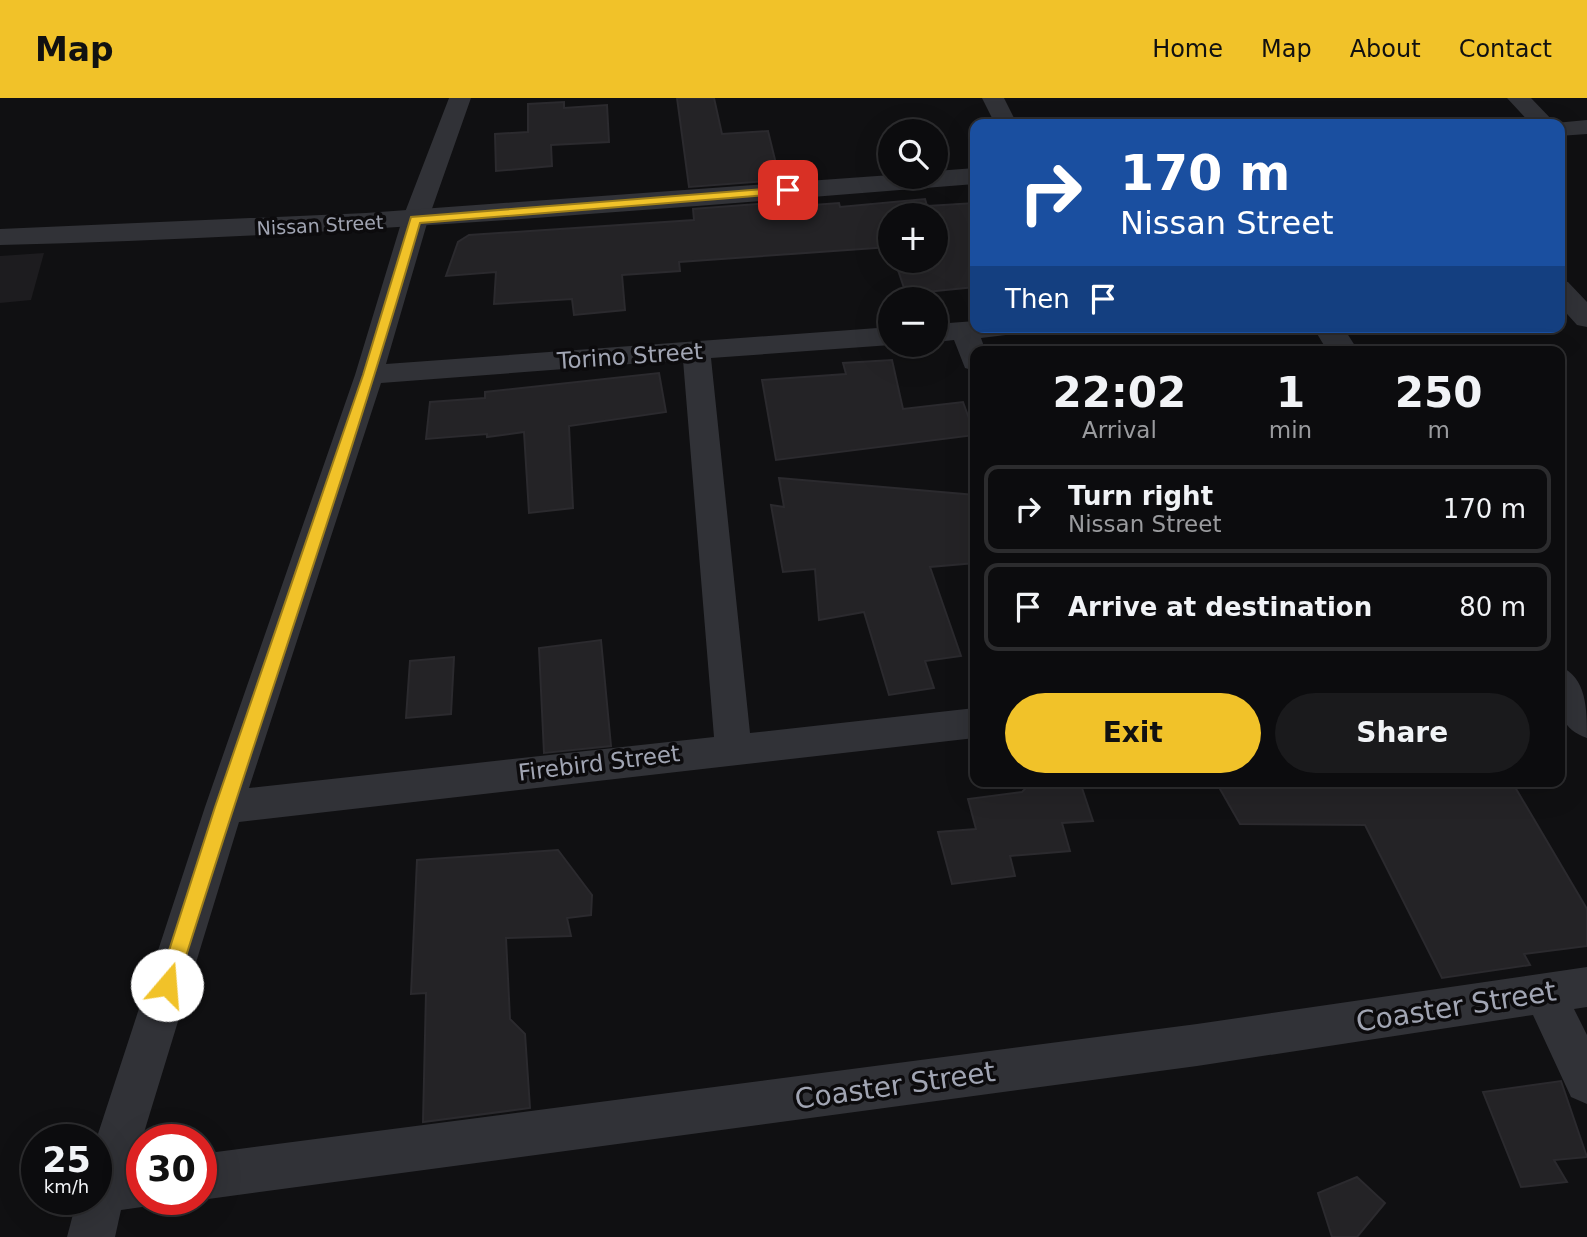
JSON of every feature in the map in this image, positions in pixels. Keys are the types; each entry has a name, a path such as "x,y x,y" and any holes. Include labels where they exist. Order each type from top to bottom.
{"street":[{"path":"91,1237 122,1187 224,807 369,375 415,220 460,98"},
{"path":"993,98 1004,119"},
{"path":"1518,98 1539,119"},
{"path":"1565,129 1587,127"},
{"name":"Nissan Street","path":"0,237 131,234 415,220 970,176"},
{"path":"1565,295 1587,319"},
{"path":"965,331 970,346"},
{"path":"948,332 970,331"},
{"name":"Torino Street","path":"369,375 878,337"},
{"path":"696,351 733,748"},
{"path":"1565,690 1587,722"},
{"name":"Firebird Street","path":"224,807 970,724"},
{"name":"Coaster Street","path":"217,1175 1197,1045 1587,987"},
{"path":"1544,993 1587,1082"}],"shaded area":[{"path":"44,253 31,300 0,303 0,256"}],"building":[{"path":"677,98 714,98 722,134 768,131 780,180 689,187"},
{"path":"564,102 564,108 607,105 609,142 551,145 552,166 496,171 495,134 528,132 528,104"},
{"path":"925,199 926,203 882,203"},
{"path":"785,202 786,207 839,203 840,207 878,203 878,248 679,262 680,271 622,275 625,310 574,315 572,299 494,304 496,272 446,276 458,242 469,235 694,220 693,209"},
{"path":"970,203 970,288 948,290 948,287 904,287 899,273 948,273 948,205"},
{"path":"892,360 903,409 963,402 970,421 970,436 776,460 762,380 846,374 843,363"},
{"path":"659,373 666,412 569,426 573,508 529,513 524,432 487,437 487,434 426,439 430,402 485,398 485,392"},
{"path":"779,478 970,495 970,563 930,567 961,656 925,661 934,688 889,695 864,612 819,620 815,569 783,572 771,505 784,507"},
{"path":"601,640 611,746 544,753 539,648"},
{"path":"454,657 451,714 406,718 410,661"},
{"path":"1027,787 1082,787 1093,821 1062,823 1070,851 1010,856 1015,876 952,884 938,832 976,829 968,799 1022,792"},
{"path":"1219,787 1515,787 1587,909 1587,946 1524,954 1530,965 1442,978 1365,825 1240,824"},
{"path":"558,850 592,895 591,915 567,918 571,936 506,938 510,1019 525,1034 530,1108 423,1122 426,993 411,994 417,860"},
{"path":"1561,1081 1587,1157 1554,1160 1567,1182 1521,1187 1483,1092"},
{"path":"1357,1177 1385,1203 1357,1237 1332,1237 1318,1193"}],"route":[{"path":"167,985 369,375 415,220 788,190"}]}
